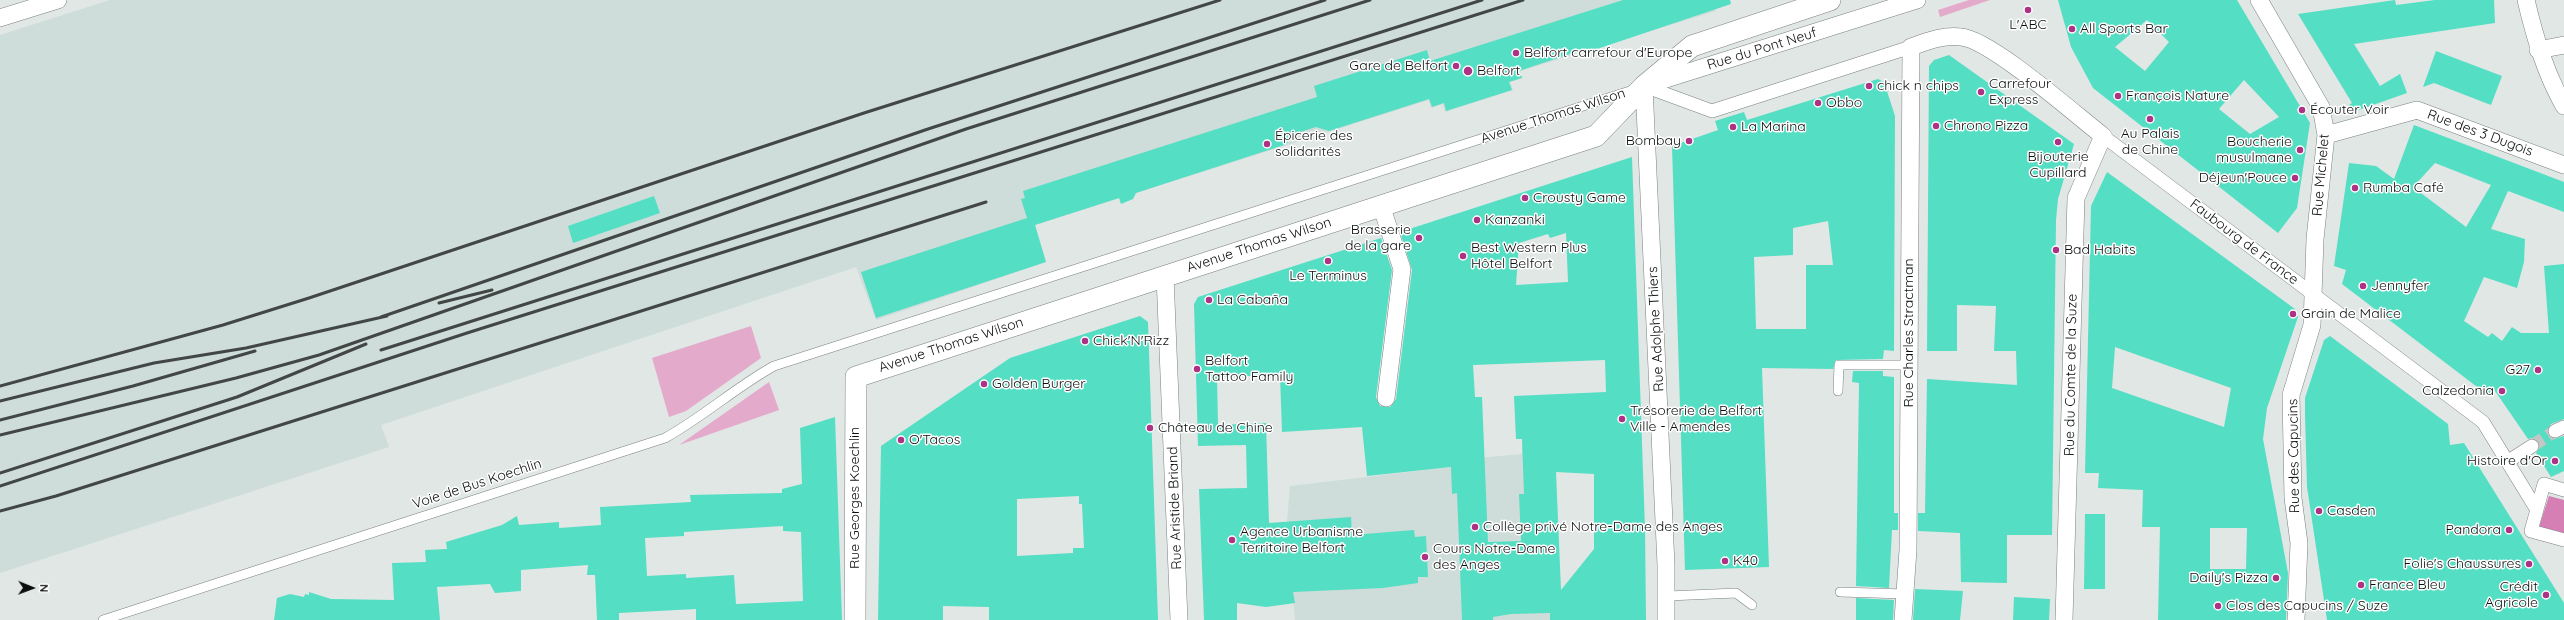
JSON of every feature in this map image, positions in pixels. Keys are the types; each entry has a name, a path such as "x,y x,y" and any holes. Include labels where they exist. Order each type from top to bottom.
{"street":[{"path":"0,18 38,3 58,0"},
{"name":"Rue du Pont Neuf","path":"1644,86 1692,46 1830,0"},
{"name":"Rue du Pont Neuf","path":"1644,86 1917,0"},
{"name":"Rue Michelet","path":"2259,0 2321,107 2326,135 2315,239 2313,294"},
{"path":"2526,0 2538,50 2550,82 2564,106"},
{"name":"Faubourg de France","path":"1911,47 1942,37 1963,37 1992,49 2103,136 2482,422 2537,510"},
{"path":"2538,50 2564,45"},
{"name":"Avenue Thomas Wilson","path":"856,376 1596,136 1644,86 1712,112 1911,47"},
{"name":"Rue Charles Stractman","path":"1903,620 1908,550 1911,47"},
{"name":"Rue Adolphe Thiers","path":"1644,86 1668,596 1666,620"},
{"name":"Rue des 3 Dugois","path":"2326,135 2416,110 2564,165"},
{"name":"Rue du Comte de la Suze","path":"2064,620 2076,198 2103,136"},
{"path":"1381,206 1402,269 1386,398"},
{"name":"Rue Aristide Briand","path":"1165,276 1179,620"},
{"name":"Rue des Capucins","path":"2296,620 2299,543 2293,498 2292,395 2312,325 2313,294"},
{"name":"Rue Georges Koechlin","path":"855,620 856,376"},
{"path":"2507,462 2532,446"},
{"path":"2564,490 2544,484 2531,531 2560,539 2564,549"}],"lane":[{"name":"Avenue Thomas Wilson","path":"845,342 1644,86"},
{"name":"Voie de Bus Koechlin","path":"103,620 665,438 686,426 751,379 774,366 845,342"},
{"path":"1838,391 1839,365 1909,365"},
{"path":"1840,592 1905,594"},
{"path":"1668,596 1736,593 1752,605"}],"shaded area":[{"path":"110,0 1713,0 1716,11 1520,71 1523,78 1510,82 1513,90 1445,112 1443,104 1431,108 1429,100 1035,225 1046,262 876,320 856,267 381,425 389,447 0,573 0,35"},
{"path":"1969,0 1990,0 1940,17 1938,10"},
{"path":"751,326 761,358 686,411 669,417 652,358"},
{"path":"769,382 779,410 679,445"},
{"name":"Cours Notre-Dame des Anges","path":"1522,442 1531,442 1562,611 1594,620 1295,620 1287,522 1290,486 1451,467 1455,460 1522,454"},
{"path":"2549,496 2564,500 2564,533 2539,527"}],"building":[{"path":"1623,0 1730,0 1731,4 1594,50 1584,53 1582,50 1519,71 1522,78 1509,82 1512,90 1446,111 1444,103 1432,107 1429,99 1329,131 1316,127 1288,136 1288,142 1284,145 1136,193 1133,199 1121,204 1119,198 1035,225 1046,262 876,318 861,272 1027,218 1021,199 1025,198 1023,191 1317,97 1314,86 1427,50 1430,61"},
{"path":"2058,0 2237,0 2310,123 2297,208 2278,233 2093,88 2071,47","holes":["2147,20 2169,42 2145,71 2115,47","2244,80 2279,117 2250,134 2219,109"]},
{"path":"2395,0 2396,5 2435,0 2494,0 2495,23 2354,44 2380,86 2400,74 2407,93 2353,112 2349,105 2352,103 2298,14"},
{"path":"2436,51 2502,76 2491,105 2434,83 2423,87"},
{"path":"1949,55 2074,144 2058,199 2056,220 2052,535 2007,535 2007,583 1961,582 1960,533 1918,531 1918,513 1925,513 1927,379 2017,385 2016,351 1994,351 1996,306 1957,305 1957,351 1927,351 1929,66 1934,60"},
{"path":"1878,79 1884,82 1895,116 1894,351 1884,350 1883,359 1836,360 1833,369 1762,368 1769,567 1685,570 1672,146 1718,130 1715,121 1744,112 1747,120","holes":["1828,221 1833,265 1806,265 1806,329 1756,329 1754,257 1793,255 1793,228"]},
{"path":"2414,125 2564,182 2564,212 2508,191 2491,229 2525,239 2524,262 2517,288 2484,277 2464,321 2488,337 2492,333 2502,341 2512,327 2521,333 2549,333 2544,266 2564,264 2564,419 2551,424 2547,431 2550,437 2554,439 2564,436 2564,471 2551,477 2536,453 2540,446 2538,441 2532,438 2528,439 2493,388 2489,396 2342,284 2346,270 2334,266 2349,163 2376,166 2394,179","holes":["2435,163 2491,185 2466,227 2413,187"]},
{"path":"1632,157 1645,529 1646,620 1550,620 1550,613 1511,614 1493,617 1493,620 1462,620 1457,493 1452,494 1451,467 1367,476 1362,427 1282,432 1280,375 1217,377 1218,425 1266,423 1269,523 1351,517 1352,535 1414,530 1415,537 1426,536 1428,577 1418,577 1418,583 1383,588 1293,592 1295,603 1266,607 1237,603 1237,620 1204,620 1199,489 1247,488 1246,445 1198,446 1194,304 1198,297 1381,238 1392,270 1376,397 1380,406 1390,407 1396,399 1412,270 1400,232","holes":["1566,233 1568,282 1516,285 1519,243 1548,234 1550,238","1605,360 1606,392 1514,396 1516,439 1522,439 1524,494 1519,494 1521,541 1488,542 1482,397 1475,397 1473,365","1556,472 1594,474 1594,549 1561,590"]},
{"path":"2107,172 2295,309 2298,317 2267,408 2263,439 2288,573 2286,620 2158,620 2160,527 2142,527 2143,490 2098,488 2099,473 2085,473 2091,206","holes":["2115,347 2231,388 2224,427 2112,388","2210,528 2247,528 2246,569 2210,569"]},
{"path":"654,196 660,213 573,243 568,226"},
{"path":"1140,316 1148,322 1158,620 989,620 989,607 943,606 943,620 878,620 881,446 1010,358","holes":["1079,496 1079,504 1082,504 1084,548 1073,548 1073,553 1017,556 1017,499"]},
{"path":"2330,336 2448,424 2450,445 2464,443 2564,603 2564,620 2327,620 2307,487 2305,398 2324,340"},
{"path":"1853,371 1883,371 1883,376 1894,377 1894,513 1898,513 1898,530 1892,530 1889,588 1856,586 1859,383 1852,382"},
{"path":"835,417 842,620 696,620 696,609 619,613 619,620 597,620 595,575 587,575 588,565 521,570 521,591 495,593 490,584 437,587 440,620 274,620 277,598 290,594 304,597 305,594 309,595 309,592 331,599 394,600 392,563 426,562 425,550 447,549 446,542 502,525 517,516 519,525 559,522 559,528 601,525 600,507 691,502 690,495 782,493 782,489 802,484 800,428","holes":["783,526 783,531 801,532 803,601 736,604 734,575 686,578 686,574 647,576 645,538 684,536 684,532"]},
{"path":"2085,514 2105,514 2105,589 2084,589"},
{"path":"1915,589 1963,591 1960,620 1913,620"},
{"path":"2014,597 2050,599 2049,620 2013,620"},
{"path":"1856,598 1894,600 1893,620 1856,620"}],"tunnel":[{"path":"2532,446 2555,431"}],"railway":[{"path":"0,386 223,325 309,298 864,113 1220,0"},
{"path":"381,317 928,129 1325,0"},
{"path":"0,435 236,378 319,355 966,129 1370,0"},
{"path":"381,350 1482,0"},
{"path":"0,486 467,333 1523,0"},
{"path":"0,511 56,496 986,202"},
{"path":"439,303 492,290"},
{"path":"0,401 154,363 246,348 387,316"},
{"path":"0,473 237,397 366,344"},
{"path":"0,420 133,386 255,351"}],"place":[{"name":"L'ABC","path":"2028,10"},
{"name":"All Sports Bar","path":"2072,29"},
{"name":"Belfort carrefour d'Europe","path":"1516,53"},
{"name":"Gare de Belfort","path":"1456,66"},
{"name":"Belfort","path":"1468,71"},
{"name":"chick n chips","path":"1869,86"},
{"name":"Carrefour Express","path":"1981,92"},
{"name":"François Nature","path":"2118,96"},
{"name":"Obbo","path":"1818,103"},
{"name":"Écouter Voir","path":"2302,110"},
{"name":"Au Palais de Chine","path":"2150,119"},
{"name":"Chrono Pizza","path":"1936,126"},
{"name":"La Marina","path":"1733,127"},
{"name":"Bombay","path":"1689,141"},
{"name":"Bijouterie Cupillard","path":"2058,142"},
{"name":"Épicerie des solidarités","path":"1267,144"},
{"name":"Boucherie musulmane","path":"2300,150"},
{"name":"Déjeun'Pouce","path":"2295,178"},
{"name":"Rumba Café","path":"2355,188"},
{"name":"Crousty Game","path":"1525,198"},
{"name":"Kanzanki","path":"1477,220"},
{"name":"Brasserie de la gare","path":"1419,238"},
{"name":"Bad Habits","path":"2056,250"},
{"name":"Best Western Plus Hôtel Belfort","path":"1463,256"},
{"name":"Le Terminus","path":"1328,261"},
{"name":"Jennyfer","path":"2363,286"},
{"name":"La Cabaña","path":"1209,300"},
{"name":"Grain de Malice","path":"2293,314"},
{"name":"Chick'N'Rizz","path":"1085,341"},
{"name":"Belfort Tattoo Family","path":"1197,369"},
{"name":"G27","path":"2538,370"},
{"name":"Golden Burger","path":"984,384"},
{"name":"Calzedonia","path":"2502,391"},
{"name":"Trésorerie de Belfort Ville - Amendes","path":"1622,419"},
{"name":"Château de Chine","path":"1150,428"},
{"name":"O'Tacos","path":"901,440"},
{"name":"Histoire d'Or","path":"2555,461"},
{"name":"Casden","path":"2319,511"},
{"name":"Collège privé Notre-Dame des Anges","path":"1475,527"},
{"name":"Pandora","path":"2509,530"},
{"name":"Agence Urbanisme Territoire Belfort","path":"1232,540"},
{"name":"Cours Notre-Dame des Anges","path":"1425,557"},
{"name":"K40","path":"1725,561"},
{"name":"Folie's Chaussures","path":"2529,564"},
{"name":"Daily's Pizza","path":"2276,578"},
{"name":"France Bleu","path":"2361,585"},
{"name":"Crédit Agricole","path":"2546,595"},
{"name":"Clos des Capucins / Suze","path":"2218,606"}]}
